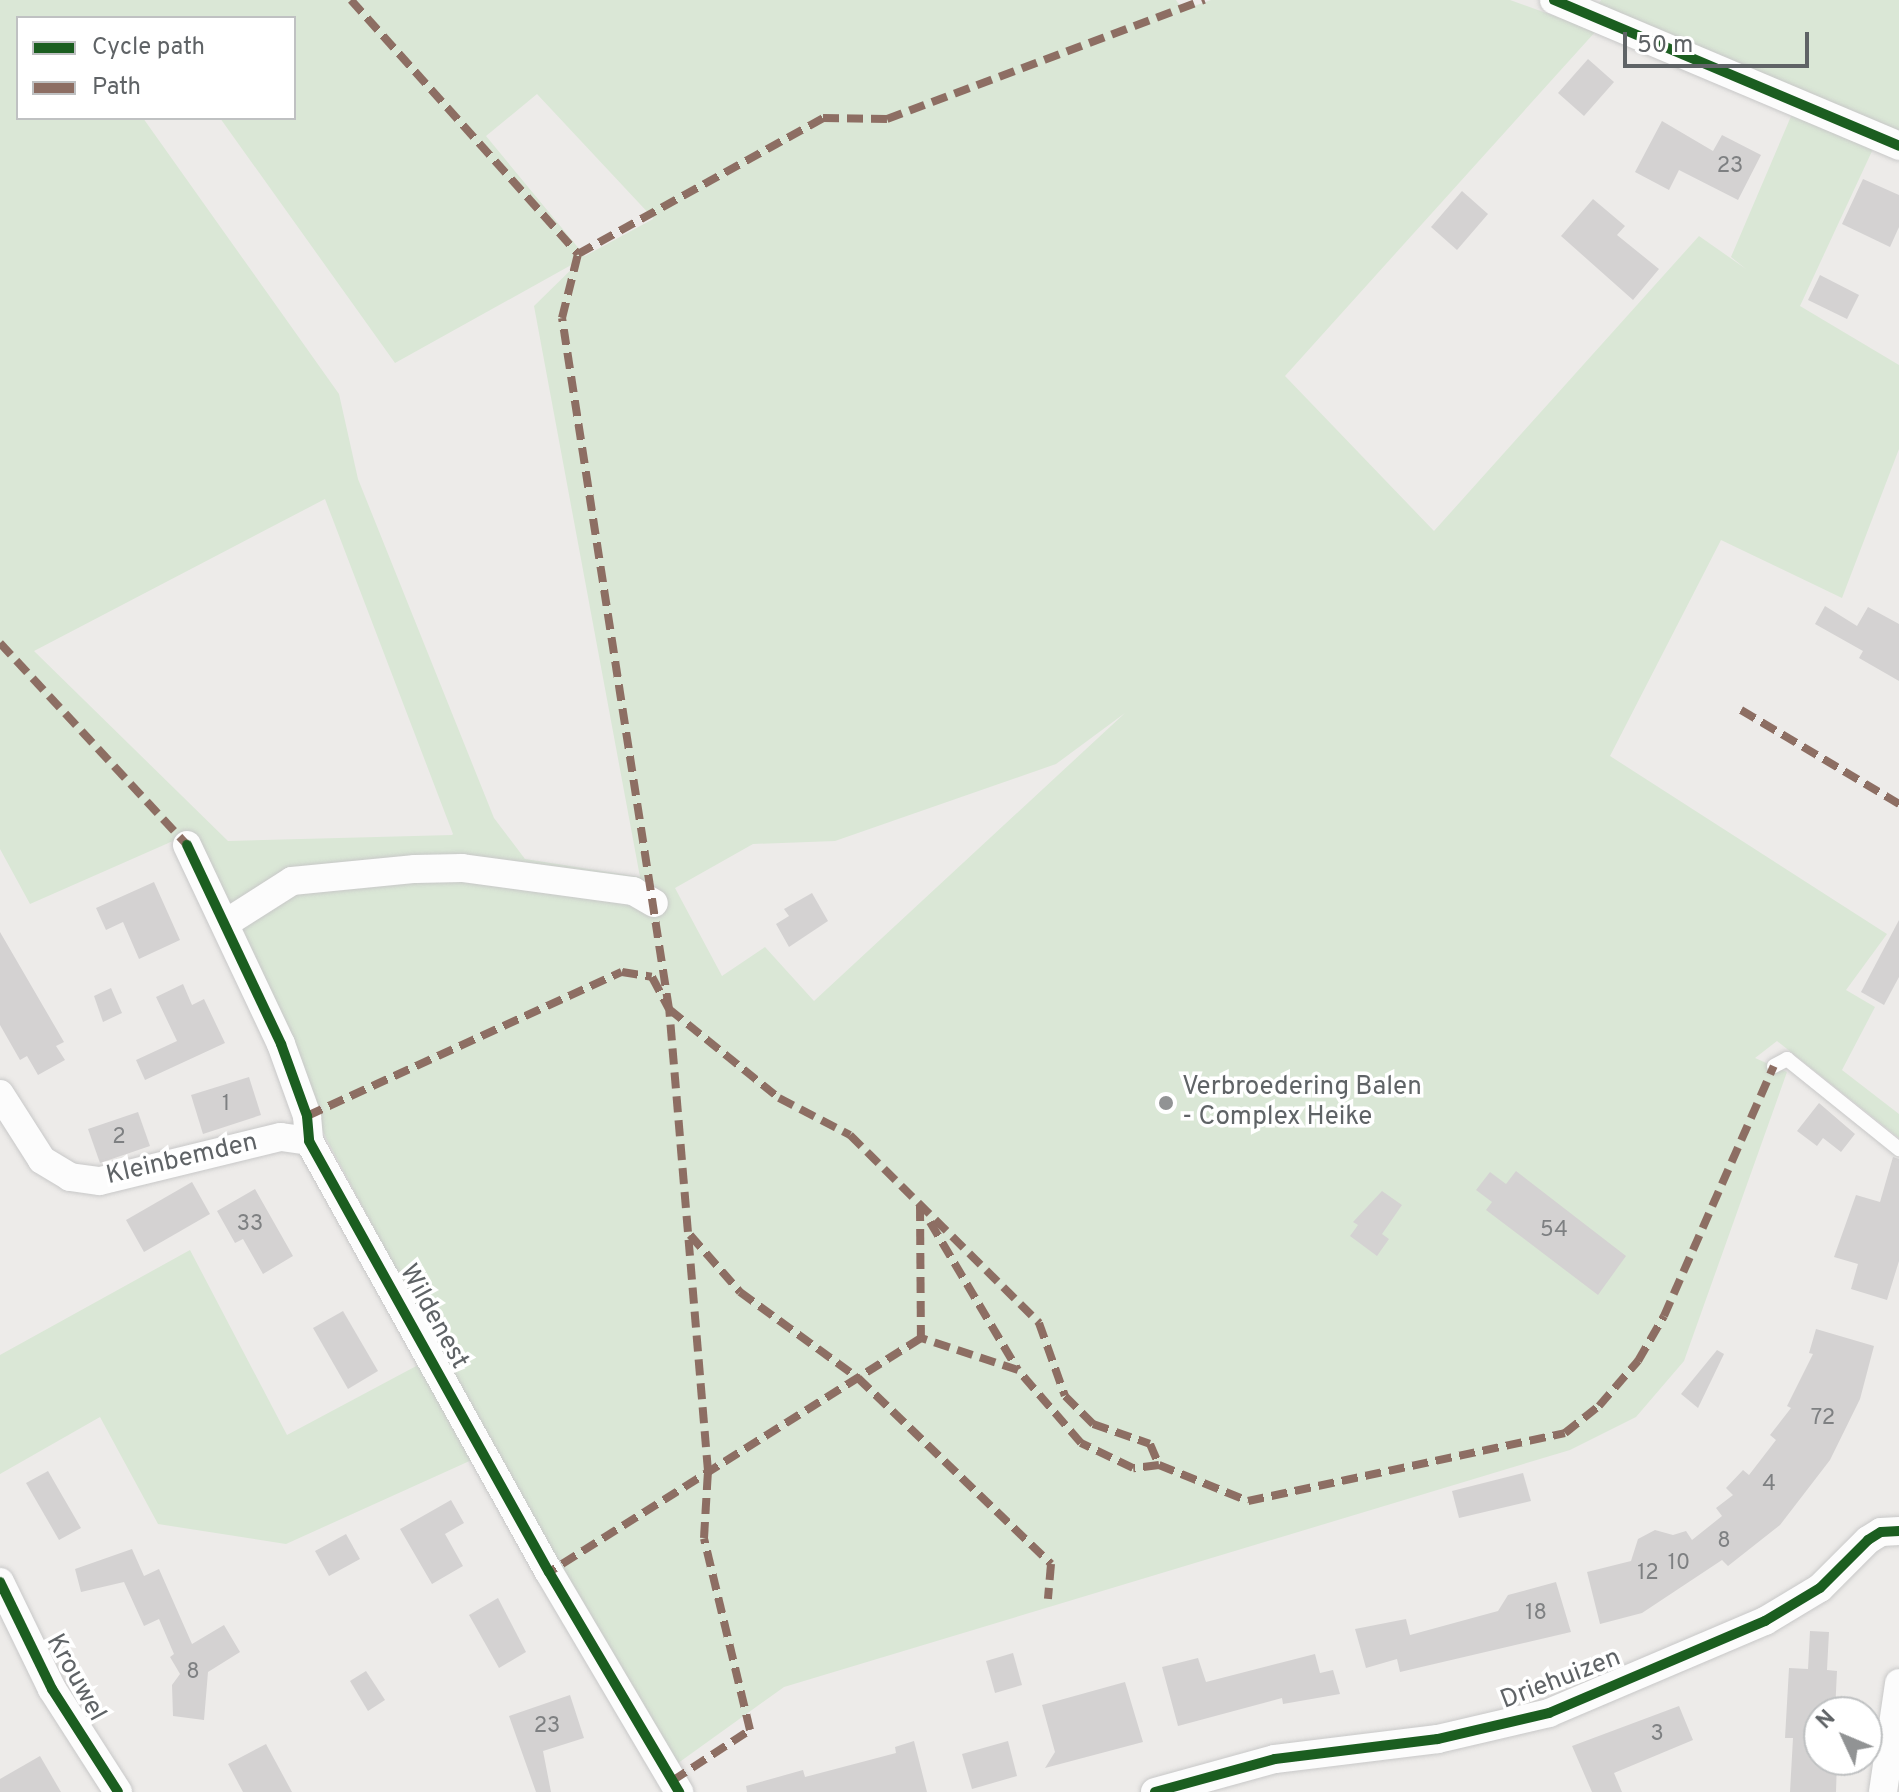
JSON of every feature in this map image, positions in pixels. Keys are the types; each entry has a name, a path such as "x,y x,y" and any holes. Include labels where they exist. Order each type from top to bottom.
{"street":[{"path":"1554,0 1899,146"},
{"name":"Wildenest","path":"187,845 281,1044 307,1116 309,1141 549,1572 679,1792"},
{"path":"226,923 292,881 415,869 462,868 633,891 654,903"},
{"name":"Kleinbemden","path":"0,1094 42,1160 70,1177 100,1181 281,1137 309,1141"},
{"name":"Driehuizen","path":"1155,1792 1275,1759 1438,1739 1549,1713 1784,1611 1820,1588 1868,1540 1881,1532 1899,1531"},
{"name":"Krouwel","path":"0,1582 52,1689 118,1792"},
{"path":"1883,1792 1899,1683"}],"lane":[{"path":"1774,1066 1787,1059 1899,1149"}],"green space":[{"path":"0,0 1176,0 1183,10 1211,0 1510,0 1596,31 1285,376 1434,531 1699,236 1746,269 1731,257 1792,114 1873,149 1800,306 1899,365 1899,449 1842,598 1721,540 1610,756 1887,934 1846,990 1875,1007 1842,1070 1899,1114 1899,1138 1777,1041 1755,1058 1787,1072 1684,1361 1636,1417 1570,1450 784,1687 674,1766 546,1551 326,1138 191,839 173,841 30,904 0,849","holes":["16,16 296,16 296,120 221,120 395,363 582,259 534,306 640,877 525,859 494,818 358,479 339,394 144,120 16,120","537,94 653,218 653,219 585,256 486,136","325,499 453,834 452,835 228,841 34,651","1125,713 814,1001 765,947 722,976 675,888 753,844 835,841 1056,764"]},
{"path":"1601,0 1899,0 1899,138 1598,5"},
{"path":"190,1250 287,1435 420,1364 474,1459 286,1544 158,1524 100,1417 0,1474 0,1355"}],"building":[{"path":"1588,59 1614,82 1584,116 1558,93"},
{"path":"1662,121 1713,151 1722,135 1761,155 1738,200 1679,170 1669,190 1635,172"},
{"path":"1863,179 1899,195 1899,227 1890,247 1842,224"},
{"path":"1462,191 1488,214 1457,250 1431,227"},
{"path":"1593,199 1625,226 1617,235 1659,269 1633,300 1561,236"},
{"path":"1820,275 1859,295 1847,319 1808,300"},
{"path":"1825,606 1857,626 1868,607 1899,624 1899,681 1859,658 1863,651 1815,624"},
{"path":"154,882 180,940 139,959 123,922 106,930 96,908"},
{"path":"812,893 828,921 789,947 776,924 789,916 784,909"},
{"path":"1899,920 1899,977 1884,1005 1861,992"},
{"path":"0,932 64,1042 56,1046 65,1060 38,1075 27,1056 20,1060 0,1025"},
{"path":"183,984 192,1005 204,999 225,1043 145,1080 136,1060 177,1041 156,997"},
{"path":"111,988 122,1013 103,1022 94,996"},
{"path":"249,1077 261,1115 203,1134 191,1095"},
{"path":"1819,1103 1855,1134 1841,1152 1823,1138 1817,1146 1797,1131"},
{"path":"138,1112 150,1146 100,1163 88,1129"},
{"path":"1893,1157 1899,1159 1899,1261 1887,1300 1851,1289 1858,1264 1834,1257 1856,1195 1880,1202"},
{"path":"1516,1171 1626,1256 1598,1295 1486,1210 1492,1202 1476,1190 1490,1172 1506,1184"},
{"path":"192,1182 210,1214 144,1252 126,1220"},
{"path":"255,1189 293,1256 263,1274 243,1239 235,1243 217,1211"},
{"path":"1382,1191 1402,1205 1382,1234 1389,1239 1377,1256 1350,1236 1358,1225 1353,1222"},
{"path":"343,1311 378,1371 348,1389 313,1328"},
{"path":"1816,1329 1874,1346 1860,1399 1830,1460 1780,1525 1728,1566 1722,1560 1642,1613 1600,1624 1587,1572 1631,1561 1638,1539 1655,1530 1673,1535 1686,1531 1692,1540 1722,1516 1716,1508 1733,1495 1726,1488 1743,1470 1749,1475 1776,1440 1770,1435 1791,1408 1787,1406 1813,1354 1809,1353"},
{"path":"1717,1350 1724,1354 1698,1408 1681,1394"},
{"path":"48,1471 81,1528 59,1540 26,1483"},
{"path":"1523,1473 1531,1501 1459,1518 1452,1491"},
{"path":"451,1500 464,1523 445,1534 463,1566 432,1584 400,1529"},
{"path":"346,1534 360,1559 329,1576 315,1551"},
{"path":"132,1549 144,1576 159,1569 192,1644 224,1625 240,1652 208,1672 204,1720 173,1716 172,1685 180,1674 170,1657 174,1654 159,1619 144,1626 124,1582 81,1592 75,1569"},
{"path":"1556,1582 1571,1632 1400,1672 1397,1659 1366,1668 1355,1629 1406,1619 1410,1635 1498,1611 1508,1595"},
{"path":"498,1598 526,1652 499,1668 469,1615"},
{"path":"1810,1631 1829,1632 1827,1670 1837,1671 1836,1696 1803,1696 1803,1776 1836,1776 1836,1792 1790,1792 1793,1738 1785,1738 1789,1668 1808,1669"},
{"path":"1013,1653 1022,1685 995,1693 986,1661"},
{"path":"1315,1654 1320,1673 1333,1670 1340,1694 1283,1704 1282,1698 1178,1726 1162,1667 1198,1658 1206,1682"},
{"path":"366,1671 385,1700 368,1711 350,1681"},
{"path":"1125,1682 1143,1742 1045,1768 1055,1752 1042,1705"},
{"path":"570,1695 584,1738 543,1751 551,1792 536,1792 509,1716"},
{"path":"1679,1706 1693,1740 1614,1773 1622,1792 1592,1792 1572,1746"},
{"path":"914,1741 927,1792 747,1792 746,1786 803,1770 805,1777 896,1753 895,1747"},
{"path":"1008,1741 1017,1776 972,1789 962,1754"},
{"path":"266,1744 292,1792 243,1792 228,1764"},
{"path":"40,1756 61,1792 0,1792 0,1779"}],"marked path":[{"path":"351,0 578,254"},
{"path":"672,1781 750,1730 704,1538 708,1471 669,1009 562,318 578,254 823,118 887,119 1204,0"},
{"path":"0,643 187,845"},
{"path":"1741,710 1899,804"},
{"path":"307,1116 622,972 652,977 669,1009 779,1098 850,1135 1039,1323 1065,1396 1093,1424 1150,1444 1159,1465 1133,1468 1081,1443 1018,1370 921,1338 549,1572"},
{"path":"1159,1465 1248,1501 1565,1433 1599,1406 1638,1361 1664,1316 1774,1066"},
{"path":"920,1205 921,1338"},
{"path":"930,1222 1018,1370"},
{"path":"690,1235 740,1292 858,1378 1051,1564 1048,1599"}],"cycle path":[{"path":"1554,0 1899,146"},
{"path":"187,845 281,1044 307,1116 309,1141 549,1572 679,1792"},
{"path":"1155,1792 1275,1759 1438,1739 1549,1713 1765,1621 1820,1588 1868,1540 1881,1532 1899,1531"},
{"path":"0,1582 52,1689 118,1792"}],"place":[{"name":"Verbroedering Balen - Complex Heike","path":"1166,1103"}]}
